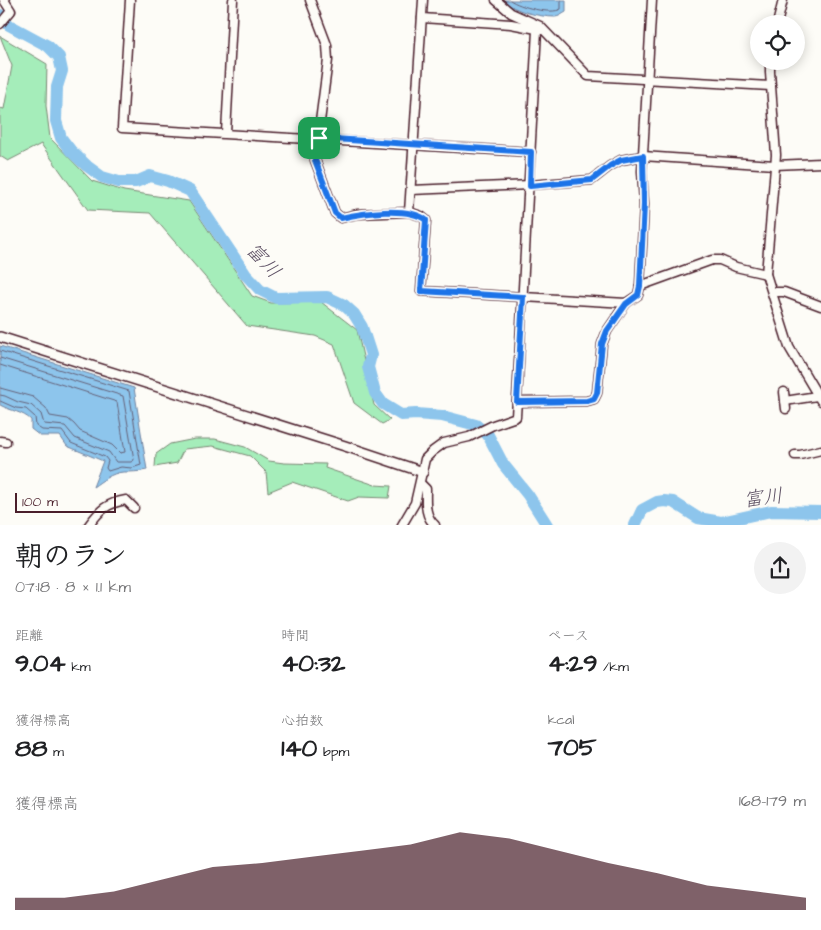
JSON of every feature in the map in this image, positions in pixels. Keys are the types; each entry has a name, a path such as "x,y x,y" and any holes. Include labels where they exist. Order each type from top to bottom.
{"street":[{"path":"0,24 11,11 4,0"},
{"path":"130,0 122,128 319,138 531,152"},
{"path":"226,133 233,0"},
{"path":"310,0 325,39 328,60 315,160 335,213 341,218 357,214 409,212 426,220 421,291 626,304"},
{"path":"409,212 423,0"},
{"path":"496,0 511,13 540,26 541,30 588,76 771,86"},
{"path":"517,402 587,401 594,399 597,393 602,344 607,331 626,304 638,295 644,204 643,156 652,0"},
{"path":"779,15 783,0"},
{"path":"422,18 511,24 541,30"},
{"path":"402,525 416,504 426,459 433,451 444,444 469,438 516,417 531,152 541,30"},
{"path":"770,70 776,164 766,274 789,347 819,398 785,405 784,392"},
{"path":"411,190 530,186 592,180 621,160 643,156 776,164 821,163"},
{"path":"640,286 712,260 720,260 736,267 766,274"},
{"path":"773,292 784,292 821,306"},
{"path":"0,337 423,472"},
{"path":"795,455 821,450"},
{"path":"421,484 426,488 426,510 430,521 435,525"},
{"path":"89,525 112,502 126,500 134,508"}],"green space":[{"path":"0,36 47,64 46,106 50,138 92,181 124,191 189,201 252,296 271,303 321,302 357,330 374,405 390,420 382,424 354,403 334,344 315,336 247,326 150,213 88,210 41,144 8,161 0,156 0,108 4,109 12,66"},
{"path":"195,439 215,439 245,447 269,461 326,464 325,468 375,485 391,486 389,498 359,497 348,501 292,482 268,492 266,472 250,456 213,446 184,449 177,463 155,467 156,454 170,444"}],"water":[{"path":"503,0 566,0 566,12 555,17 535,15 513,7"},
{"path":"0,346 134,388 147,470 115,474 93,487 103,461 67,446 60,436 40,436 31,429 31,420 28,417 0,405"}],"waterway":[{"name":"富川","path":"0,15 9,25 48,46 59,57 62,71 57,87 56,121 61,138 71,151 87,166 102,177 119,182 136,182 150,176 168,181 190,191 246,275 260,290 276,298 327,297 344,305 354,314 362,327 371,355 368,367 375,393 383,404 401,415 442,416 476,425 488,435 503,464 528,495 547,525"},
{"name":"富川","path":"635,525 642,510 657,502 664,501 673,502 698,518 721,522 771,511 821,512"}],"route":[{"path":"319,138 531,152 530,186 592,180 621,160 643,156 644,204 640,286 638,295 626,304 607,331 602,344 597,393 594,399 587,401 517,402 523,297 421,291 426,220 409,212 357,214 341,218 335,213 315,160 319,138"}]}
